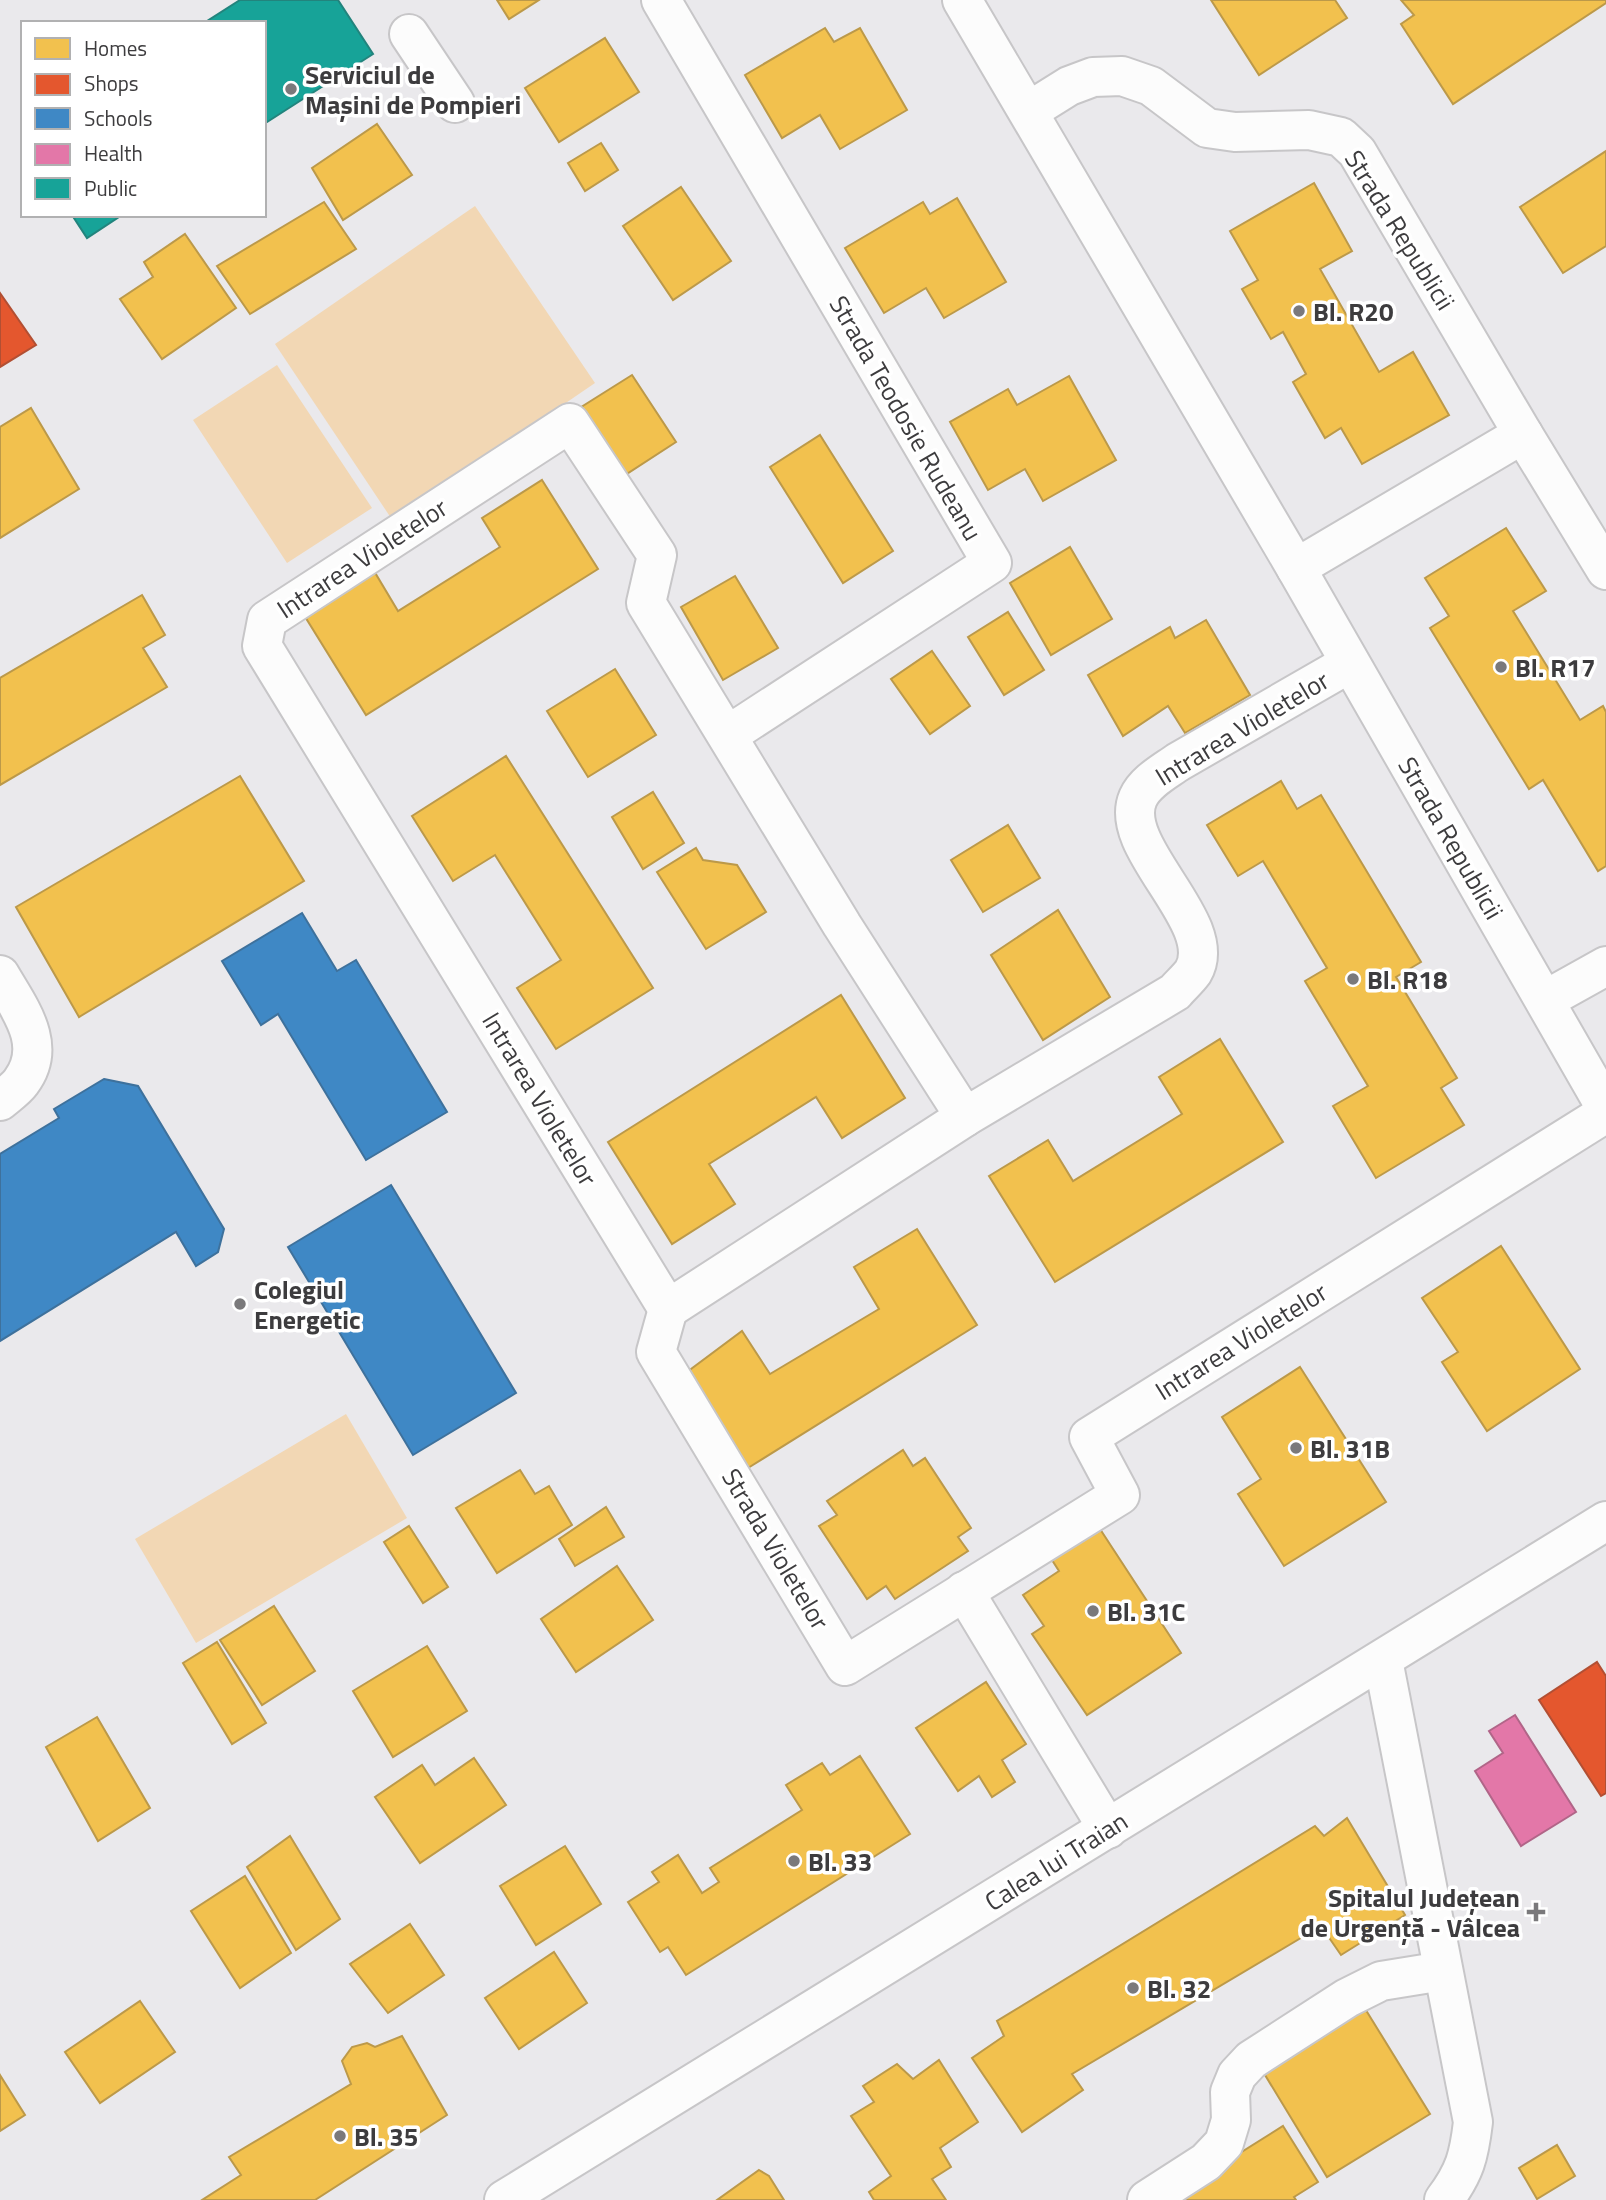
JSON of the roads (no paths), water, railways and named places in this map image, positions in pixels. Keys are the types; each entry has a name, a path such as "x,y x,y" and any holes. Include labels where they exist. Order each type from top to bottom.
{"main road":[{"name":"Strada Teodosie Rudeanu","path":"661,0 992,564 728,735"},
{"name":"Strada Republicii","path":"962,0 1296,568 1606,1108"},
{"path":"409,34 455,103"},
{"name":"Strada Republicii","path":"1029,111 1069,86 1093,77 1122,76 1151,86 1207,128 1235,132 1309,130 1341,137 1357,152 1606,570"},
{"name":"Intrarea Violetelor","path":"965,1117 842,925 646,603 657,555 570,423 267,620 262,646 668,1309 965,1117 1175,992 1194,971 1198,951 1192,926 1143,842 1135,815 1138,798 1154,779 1178,762 1350,663"},
{"path":"1296,568 1523,434"},
{"path":"1545,1000 1606,966"},
{"path":"0,975 29,1026 34,1052 21,1082 0,1101"},
{"name":"Intrarea Violetelor","path":"964,1591 1121,1495 1089,1437 1606,1113"},
{"name":"Strada Violetelor","path":"668,1309 656,1352 845,1666 964,1591"},
{"name":"Calea lui Traian","path":"505,2200 1606,1521"},
{"path":"964,1591 1108,1829"},
{"path":"1383,1660 1472,2122 1469,2149 1460,2179 1444,2200"},
{"path":"1147,2200 1206,2162 1224,2144 1231,2120 1230,2092 1237,2075 1251,2060 1347,1998 1381,1981 1443,1971"}],"place":[{"name":"Serviciul de Mașini de Pompieri","path":"291,89"},
{"name":"Bl. R20","path":"1299,311"},
{"name":"Bl. R17","path":"1501,667"},
{"name":"Bl. R18","path":"1353,979"},
{"name":"Colegiul Energetic","path":"240,1304"},
{"name":"Bl. 31B","path":"1296,1448"},
{"name":"Bl. 31C","path":"1093,1611"},
{"name":"Bl. 33","path":"794,1861"},
{"name":"Spitalul Județean de Urgență - Vâlcea","path":"1536,1912"},
{"name":"Bl. 32","path":"1133,1988"},
{"name":"Bl. 35","path":"340,2136"}]}
